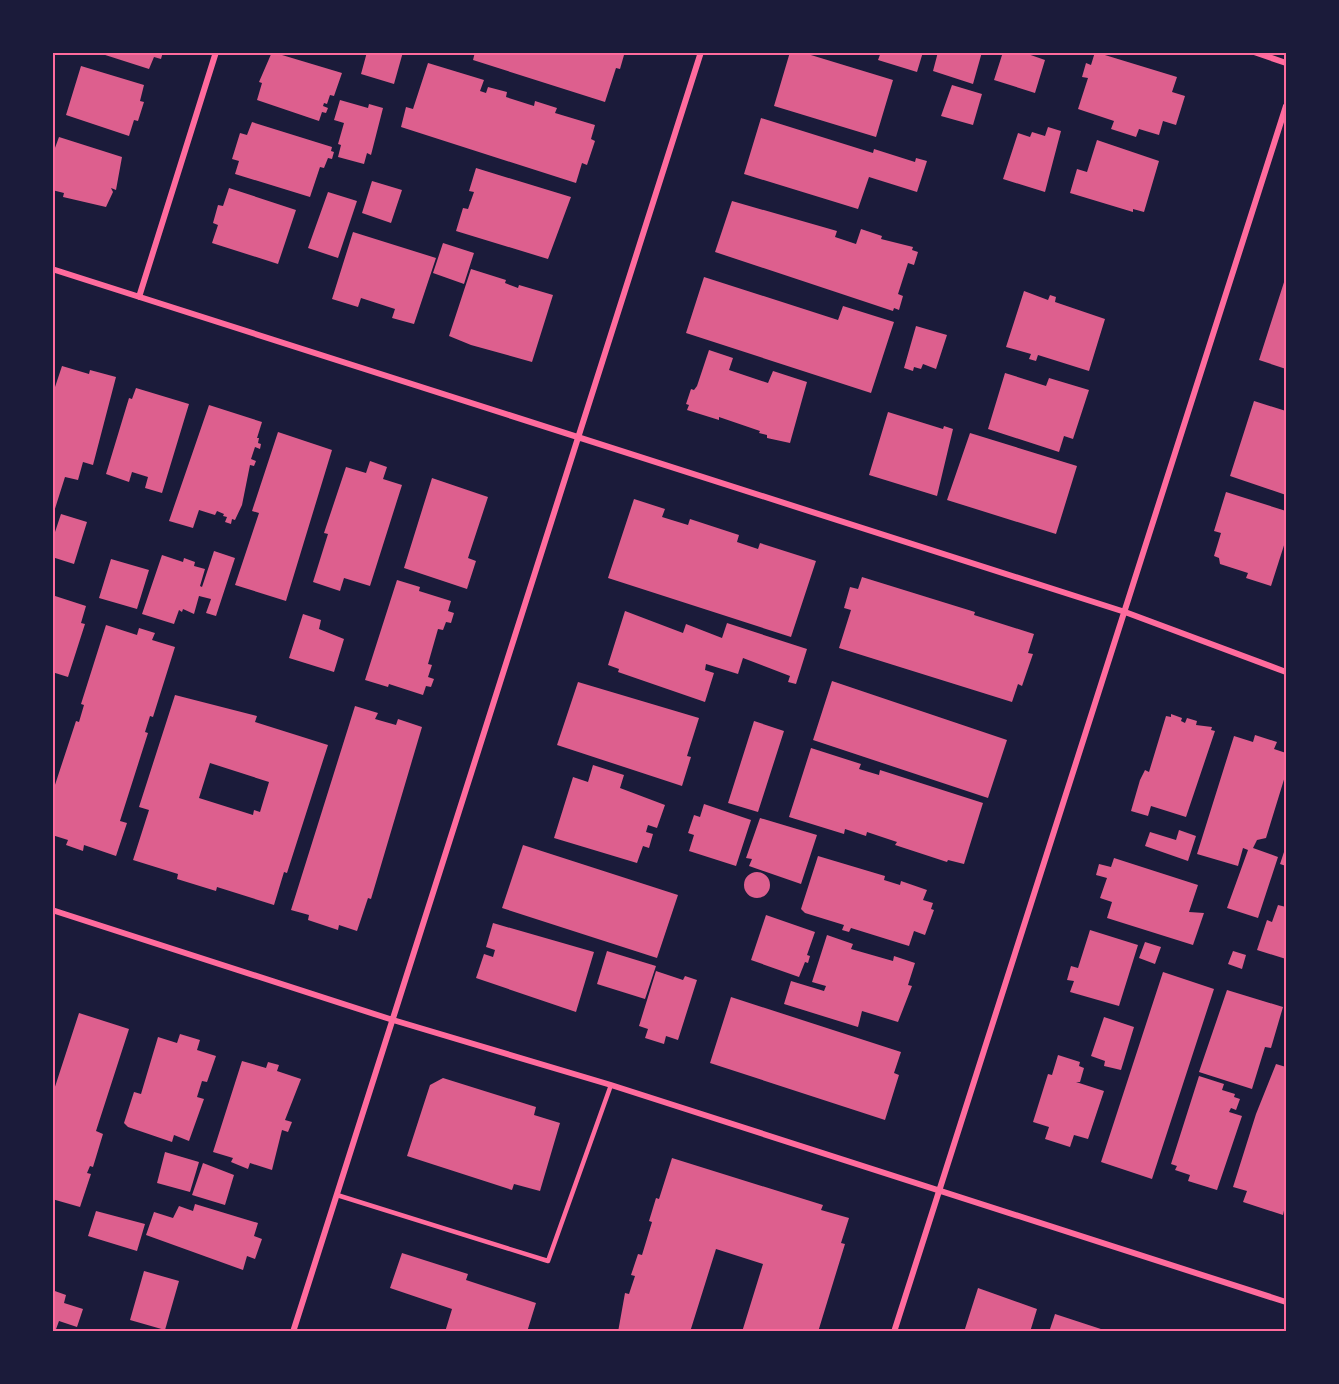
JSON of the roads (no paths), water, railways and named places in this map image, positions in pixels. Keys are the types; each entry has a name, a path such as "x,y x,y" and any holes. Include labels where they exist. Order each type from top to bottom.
{"street":[{"path":"139,297 216,52"},
{"path":"293,1332 701,52"},
{"path":"1254,52 1287,63"},
{"path":"894,1332 1287,105"},
{"path":"52,269 1125,612 1287,672"},
{"path":"52,910 393,1020 611,1085 1287,1302"}],"lane":[{"path":"337,1195 548,1261 611,1085"}]}
